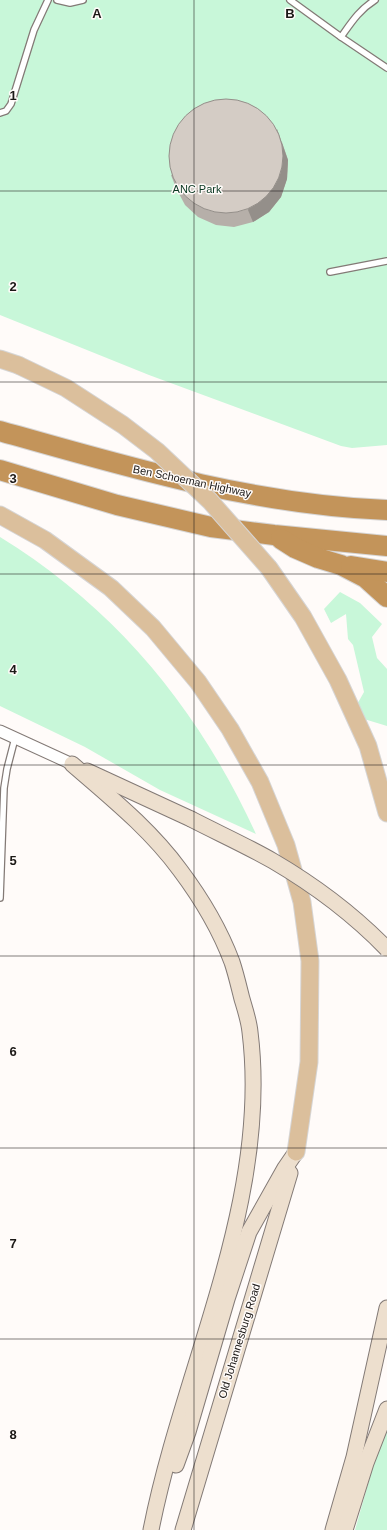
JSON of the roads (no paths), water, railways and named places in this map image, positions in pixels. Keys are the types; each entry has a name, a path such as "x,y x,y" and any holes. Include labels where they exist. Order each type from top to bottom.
{"highway":[{"name":"Ben Schoeman Highway","path":"0,431 120,465 216,488 311,504 387,510"},
{"path":"0,470 117,505 211,527 387,546"},
{"path":"274,535 295,548 318,558 341,565 387,572"},
{"path":"341,565 366,578 387,597"}],"main road":[{"path":"0,359 18,365 66,388 123,425 157,451 210,501 269,568 303,616 338,680 368,746 387,813"},
{"path":"0,515 45,540 111,588 153,628 198,682 230,729 260,782 288,852 302,902 310,961 309,1062 296,1152 285,1168 249,1232 227,1299 188,1432 154,1530"},
{"path":"72,764 191,819 273,861 314,887 346,911 387,949"},
{"path":"72,764 144,828 180,870 202,903 223,940 233,964 250,1029 254,1079 253,1122 244,1180 227,1258 180,1415 155,1507 151,1530"},
{"name":"Old Johannesburg Road","path":"183,1530 296,1152"},
{"path":"333,1530 354,1457 387,1308"},
{"path":"345,1530 366,1463 387,1409"}],"street":[{"path":"0,731 72,764"}],"lane":[{"path":"0,113 6,111 11,104 34,30 48,0"},
{"path":"57,0 70,3 84,0"},
{"path":"290,0 341,38 387,68"},
{"path":"341,38 355,16 365,6 375,0"},
{"path":"330,272 387,261"},
{"path":"0,898 4,788 7,769 16,738"}],"park label":[{"name":"ANC Park","path":"197,189"}]}
